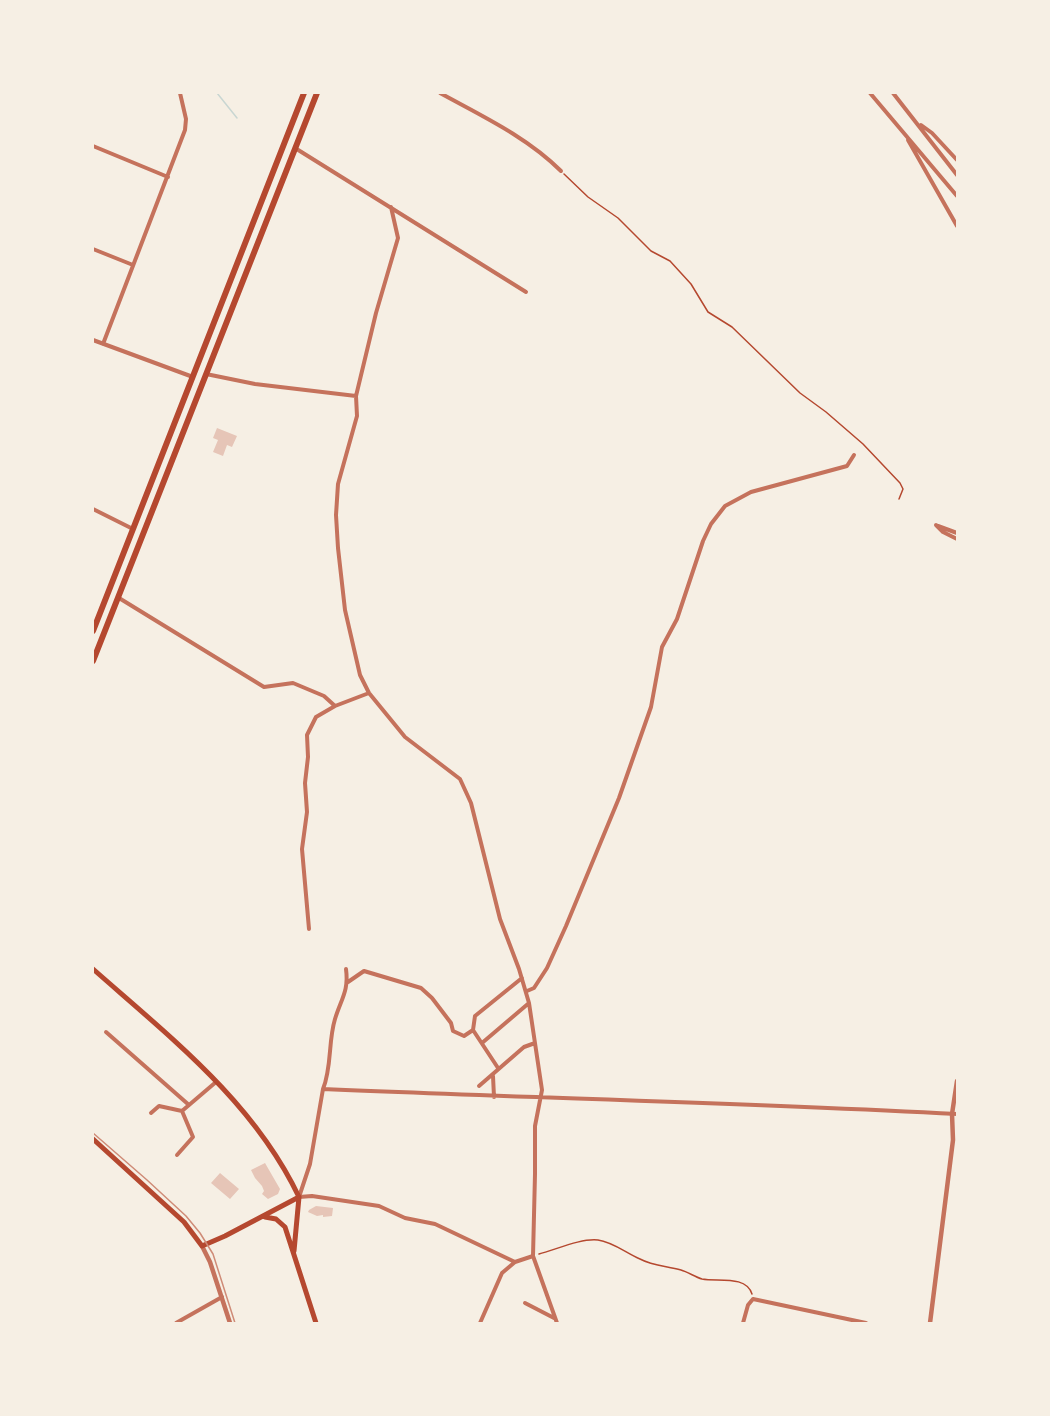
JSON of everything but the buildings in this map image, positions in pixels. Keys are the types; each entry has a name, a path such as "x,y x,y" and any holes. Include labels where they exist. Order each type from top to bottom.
{"highway":[{"path":"294,118 299,93"},
{"path":"93,631 304,93"},
{"path":"93,661 317,93"},
{"path":"165,448 171,447 175,453"},
{"path":"110,587 111,594 118,597"}],"main road":[{"path":"93,969 217,1081 244,1111 271,1147 299,1197 294,1253"},
{"path":"93,1139 184,1222 202,1246 299,1197"},
{"path":"263,1217 276,1219 283,1224 316,1323"}],"street":[{"path":"104,344 185,130 186,119 180,93"},
{"path":"440,93 514,134 550,159 561,171"},
{"path":"870,93 957,196"},
{"path":"893,93 957,175"},
{"path":"918,123 932,133 957,160"},
{"path":"905,134 957,226"},
{"path":"93,146 168,177"},
{"path":"296,148 526,292"},
{"path":"391,207 398,238 376,313 356,396 357,416 338,484 336,515 345,610 360,675 369,693 405,737 460,779 471,803 500,919 529,1003 542,1098 534,1126 536,1174 532,1256 556,1321"},
{"path":"93,249 133,265"},
{"path":"93,340 193,377"},
{"path":"206,374 255,384 356,396"},
{"path":"526,991 540,981 547,968 619,798 651,707 662,647 677,619 703,541 711,524 725,506 745,494 773,484 847,466 854,455"},
{"path":"93,509 133,529"},
{"path":"957,533 936,525 943,532 957,539"},
{"path":"118,597 264,687 293,683 324,696 334,706"},
{"path":"309,929 302,849 307,812 305,783 308,757 307,735 316,717 334,706 369,693"},
{"path":"346,969 348,982 335,1019 327,1078 310,1164 299,1197 312,1196 379,1206 405,1218 435,1224 515,1262"},
{"path":"348,982 364,971 421,988 432,998 457,1034 464,1036 473,1030"},
{"path":"498,1068 473,1030 475,1016 522,978"},
{"path":"482,1043 529,1003"},
{"path":"106,1032 189,1105"},
{"path":"479,1086 524,1047 535,1043"},
{"path":"493,1076 494,1096"},
{"path":"182,1111 217,1081"},
{"path":"930,1323 953,1140 957,1081"},
{"path":"323,1089 774,1105 955,1114"},
{"path":"151,1113 159,1106 182,1111"},
{"path":"177,1155 193,1137 182,1111"},
{"path":"953,1140 957,1132"},
{"path":"202,1246 230,1323"},
{"path":"480,1323 502,1273 515,1262 532,1256"},
{"path":"176,1323 222,1297"},
{"path":"743,1323 748,1305 753,1299 866,1323"},
{"path":"525,1303 556,1321"}],"path":[{"path":"561,171 588,197 618,218 651,251 670,261 691,284 708,312 732,327 800,393 863,444 900,483 903,489 899,499"},
{"path":"532,1256 596,1239 610,1243 658,1266 681,1270 701,1278 734,1281 747,1286 752,1292 753,1299"}],"waterway":[{"path":"217,93 237,118"}],"tram line":[{"path":"93,1133 186,1216 200,1233 213,1254 235,1323"}]}
